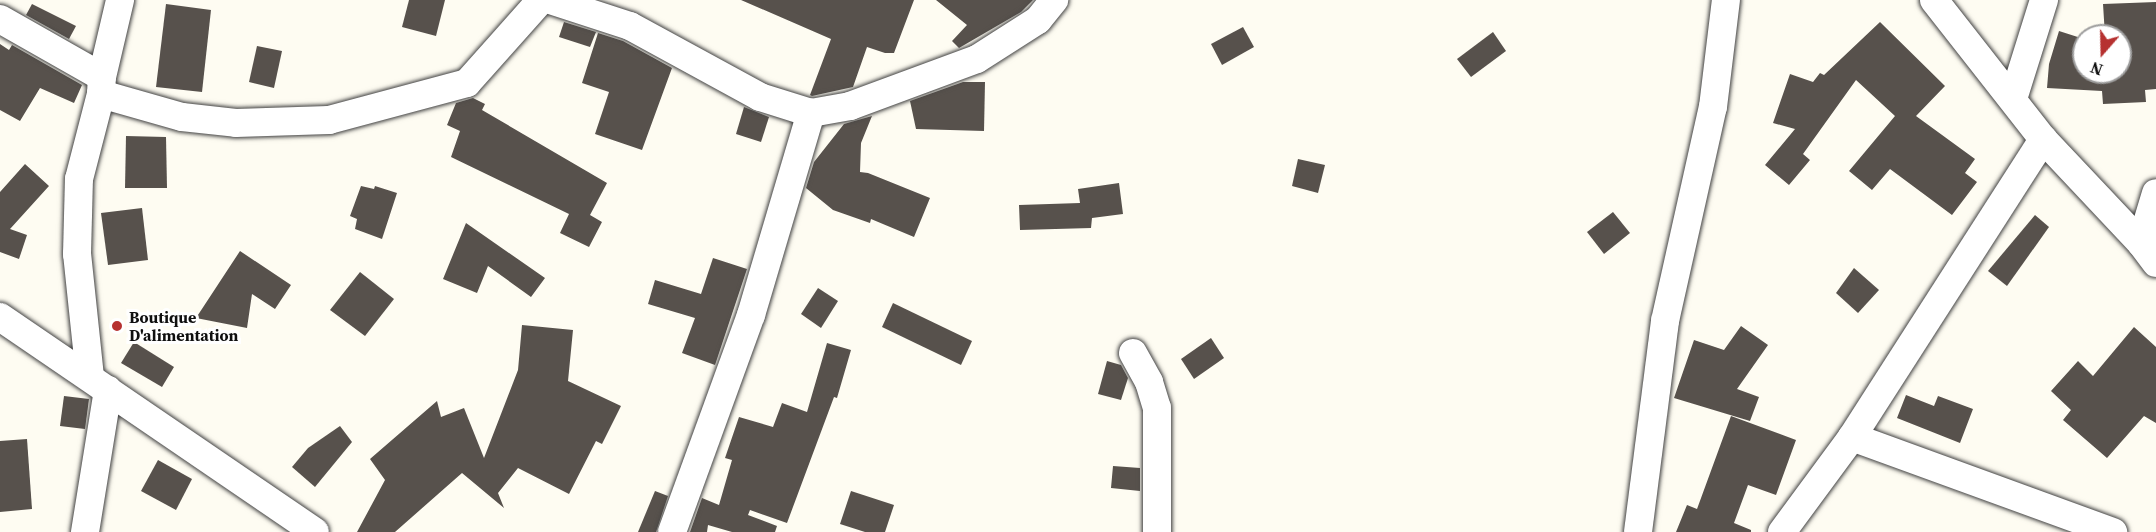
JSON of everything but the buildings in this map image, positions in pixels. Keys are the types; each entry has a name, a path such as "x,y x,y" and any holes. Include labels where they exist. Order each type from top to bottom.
{"street":[{"path":"85,532 99,383 77,254 79,179 120,0"},
{"path":"0,19 101,85 182,117 236,123 329,120 467,83 542,0"},
{"path":"549,0 630,26 760,97 811,113 850,106 977,59 1038,20 1054,0"},
{"path":"1638,532 1665,321 1713,107 1726,0"},
{"path":"1934,0 2043,139 2148,253"},
{"path":"2013,99 2044,0"},
{"path":"672,532 751,315 811,113"},
{"path":"1782,532 1852,437 2043,139"},
{"path":"2148,253 2156,193"},
{"path":"0,318 99,383 230,476 315,532"},
{"path":"1133,353 1149,382 1157,408 1157,532"},
{"path":"1852,437 2113,532"}],"place":[{"name":"Boutique D'alimentation","path":"117,326"}]}
